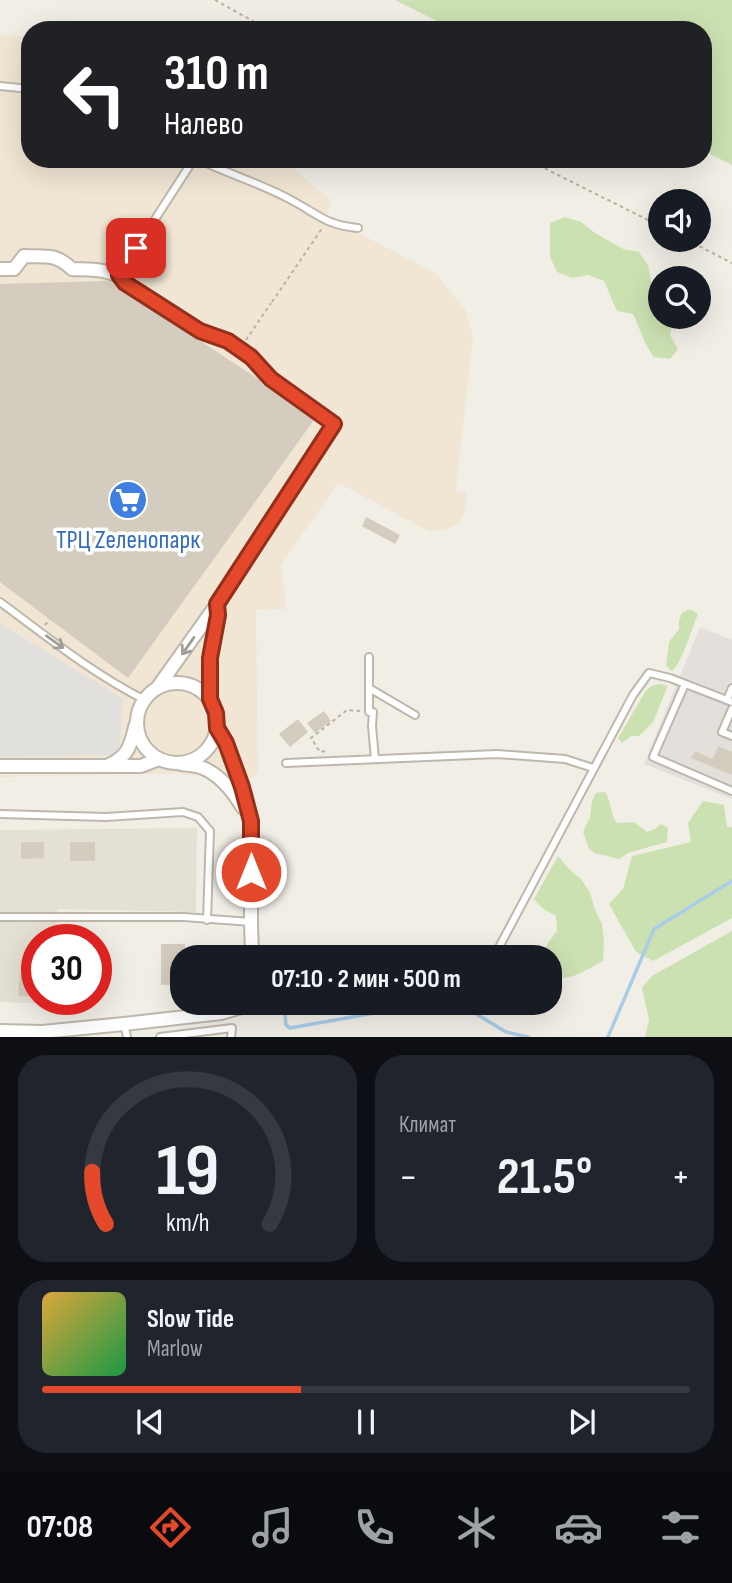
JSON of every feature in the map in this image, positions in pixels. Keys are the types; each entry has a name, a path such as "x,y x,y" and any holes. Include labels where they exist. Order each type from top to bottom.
{"street":[{"path":"0,269 14,269 24,257 43,257 60,258 72,269 99,270 119,275 125,283 200,331 228,341 251,357 271,379 334,424 217,604 158,687 145,699 131,745 122,759 109,765"},
{"path":"174,763 189,761 202,754 212,743 217,728 216,713 210,699 210,658 218,615 217,604"},
{"path":"158,687 172,683 186,684 200,690 210,699"},
{"path":"137,719 139,734 146,749 159,759 202,767 216,776 235,796 251,821"},
{"path":"217,728 226,743 251,821 252,945"},
{"path":"0,766 141,766 159,759"},
{"path":"0,1031 126,1031 210,1015"}],"lane":[{"path":"0,86 21,88"},
{"path":"119,275 188,168"},
{"path":"217,168 293,201 327,222 358,228"},
{"path":"0,602 125,690 145,699"},
{"path":"369,657 369,712 373,712 375,759"},
{"path":"500,945 632,695 649,673 670,678 730,701 732,688"},
{"path":"685,684 653,757 732,791"},
{"path":"369,688 415,715"},
{"path":"732,709 722,732 732,736"},
{"path":"286,763 497,754 565,759 593,768"},
{"path":"0,814 106,817 183,812 198,817 210,831 207,920"},
{"path":"0,917 184,917 251,922"},
{"path":"160,1037 232,1028 231,1037"}],"path":[{"path":"215,0 253,21"},
{"path":"544,168 648,220"},
{"path":"241,347 327,222"},
{"path":"711,252 732,262"},
{"path":"325,751 320,752 311,738 347,710 369,712"}],"shaded area":[{"path":"0,35 21,36 21,168 293,168 332,202 326,216 435,273 465,309 473,337 456,490 467,493 464,514 459,524 444,530 429,531 338,483 281,565 286,609 256,610 258,773 228,794 218,783 201,776 174,773 0,777"},
{"path":"0,623 123,699 119,755 0,757"},
{"path":"700,627 732,640 732,799 644,764"},
{"path":"197,828 196,912 57,909 57,924 21,924 21,1003 0,1002 0,830"}],"green space":[{"path":"395,0 732,0 732,165 712,155 712,21 437,21"},
{"path":"565,217 581,222 623,249 639,252 648,266 648,329 671,329 670,335 678,349 670,359 654,357 633,314 617,311 604,281 588,275 572,278 557,272 550,257 550,223"},
{"path":"690,609 698,614 683,653 672,671 666,666 669,642 679,629 682,613"},
{"path":"651,686 668,686 653,722 639,736 631,736 622,743 618,738 645,692"},
{"path":"605,792 617,823 634,822 647,832 661,824 668,828 667,842 628,853 620,859 596,854 589,849 583,832 596,793"},
{"path":"703,801 724,805 727,827 732,827 732,918 653,961 636,952 609,904 623,889 632,856 691,842 688,823"},
{"path":"558,856 581,879 590,893 602,924 603,961 562,978 562,945 547,945 557,931 556,916 542,908 534,899"},
{"path":"732,931 732,1037 645,1037 649,1020 642,988 652,976"}],"building":[{"name":"ТРЦ Zеленопарк","path":"106,281 260,380 314,420 128,678 0,582 0,284"},
{"path":"366,517 400,535 395,544 362,526"},
{"path":"324,711 331,721 315,733 307,723"},
{"path":"298,719 308,732 290,747 279,734"},
{"path":"718,746 732,752 732,775 691,758 695,751 713,759"},
{"path":"21,842 44,842 44,858 21,859"},
{"path":"70,842 95,842 95,861 70,861"},
{"path":"161,944 185,944 170,945 170,985 161,985"},
{"path":"20,974 21,974 21,996 18,996"}],"waterway":[{"path":"608,1037 654,929 732,881"},
{"path":"285,1015 286,1025 290,1028 363,1015"},
{"path":"478,1015 506,1032 528,1037"}],"place":[{"name":"ТРЦ Zеленопарк","path":"128,500"}],"route":[{"path":"136,248 119,275 125,283 200,331 228,341 251,357 271,379 334,424 217,604 218,615 210,658 210,699 216,713 217,728 226,743 251,821 251,872"}]}
